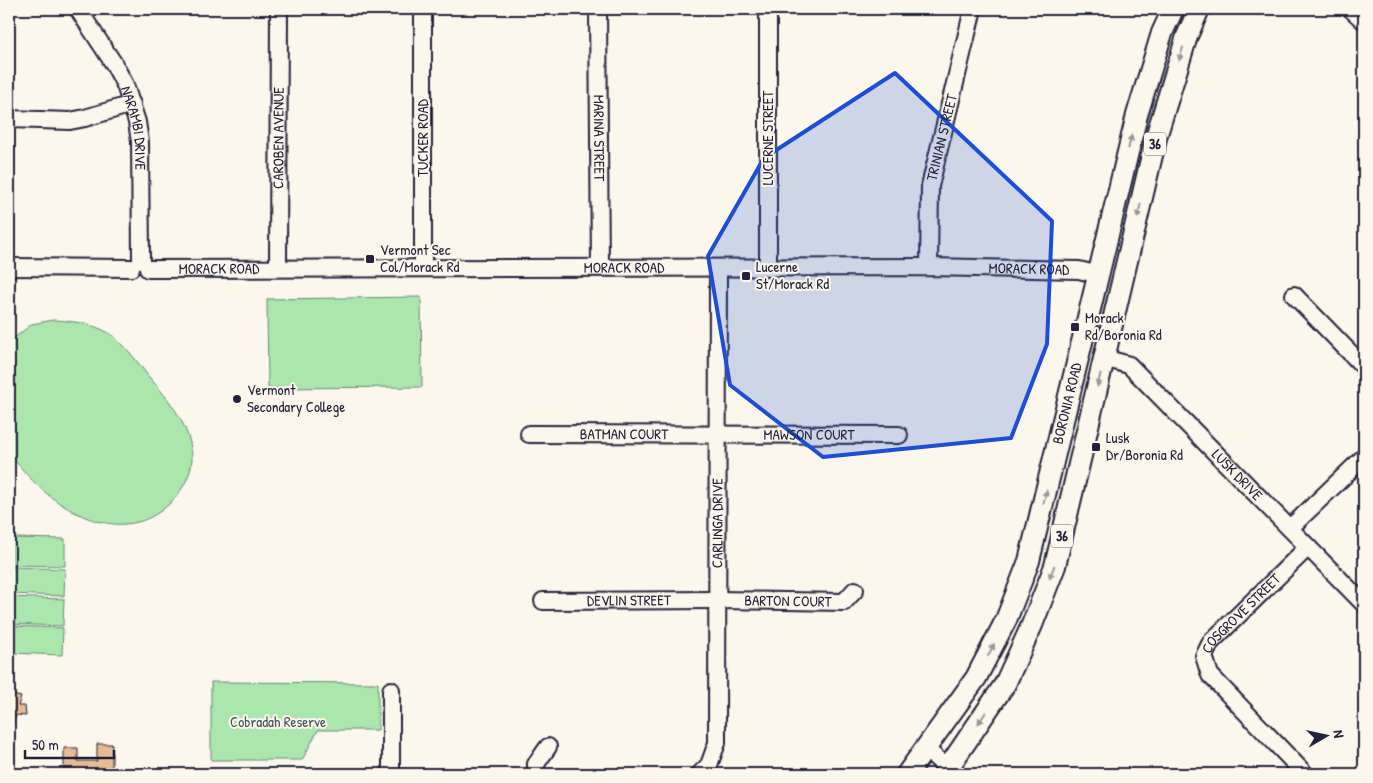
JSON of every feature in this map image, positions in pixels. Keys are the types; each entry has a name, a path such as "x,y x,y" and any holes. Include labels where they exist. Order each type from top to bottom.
{"main road":[{"name":"BORONIA ROAD","path":"907,774 976,678 1006,620 1030,561 1137,115 1162,33 1173,9"},
{"name":"BORONIA ROAD","path":"949,772 1004,684 1032,625 1055,566 1157,134 1187,36 1199,9"},
{"path":"1099,275 1123,282"},
{"path":"1080,352 1104,358"}],"street":[{"name":"NARAMBI DRIVE","path":"78,9 114,64 125,85 137,122 140,142 140,266"},
{"name":"CAROBEN AVENUE","path":"278,268 279,9"},
{"name":"TUCKER ROAD","path":"423,9 423,267"},
{"name":"MARINA STREET","path":"598,9 600,267"},
{"name":"LUCERNE STREET","path":"768,9 768,268"},
{"name":"TRINIAN STREET","path":"929,267 930,186 973,9"},
{"path":"1351,9 1364,21"},
{"path":"9,120 70,121 132,104"},
{"name":"MORACK ROAD","path":"9,266 278,268 929,267 1079,270 1099,275"},
{"name":"CARLINGA DRIVE","path":"700,774 709,765 717,743 718,268"},
{"path":"1294,296 1364,367"},
{"name":"LUSK DRIVE","path":"1104,358 1129,364 1364,604"},
{"name":"BATMAN COURT","path":"529,434 718,434"},
{"name":"MAWSON COURT","path":"718,434 899,435"},
{"path":"1290,528 1364,457"},
{"name":"COSGROVE STREET","path":"1305,774 1210,675 1204,656 1211,642 1308,547"},
{"name":"BARTON COURT","path":"717,600 844,602 855,590"},
{"name":"DEVLIN STREET","path":"542,601 717,600"},
{"path":"391,690 391,774"},
{"path":"536,774 536,764 548,747"},
{"path":"926,749 949,772"}],"highlighted area":[{"path":"895,73 1052,221 1047,344 1011,438 823,457 730,385 708,256 764,158"}],"green space":[{"path":"421,297 422,387 268,388 267,299"},
{"path":"53,320 78,322 95,327 117,339 130,352 164,395 184,425 191,447 190,471 185,483 170,503 154,515 137,522 119,524 101,522 83,516 66,508 50,497 13,458 8,442 9,342 32,324"},
{"path":"12,538 65,539 65,566 11,565"},
{"path":"11,567 65,569 64,596 10,594"},
{"path":"10,597 64,599 63,626 9,624"},
{"path":"9,626 63,628 62,655 9,653"},
{"name":"Cobradah Reserve","path":"211,682 378,683 378,730 318,730 302,760 211,760"}],"building":[{"path":"9,694 21,697 18,706 25,706 26,716 16,715 12,730 9,730"},
{"path":"97,744 112,744 112,774 64,774 64,748 78,748 78,761 97,761"}],"place":[{"name":"Vermont Sec Col/Morack Rd","path":"370,259"},
{"name":"Lucerne St/Morack Rd","path":"746,276"},
{"name":"Morack Rd/Boronia Rd","path":"1075,327"},
{"name":"Vermont Secondary College","path":"237,399"},
{"name":"Lusk Dr/Boronia Rd","path":"1096,447"}]}
